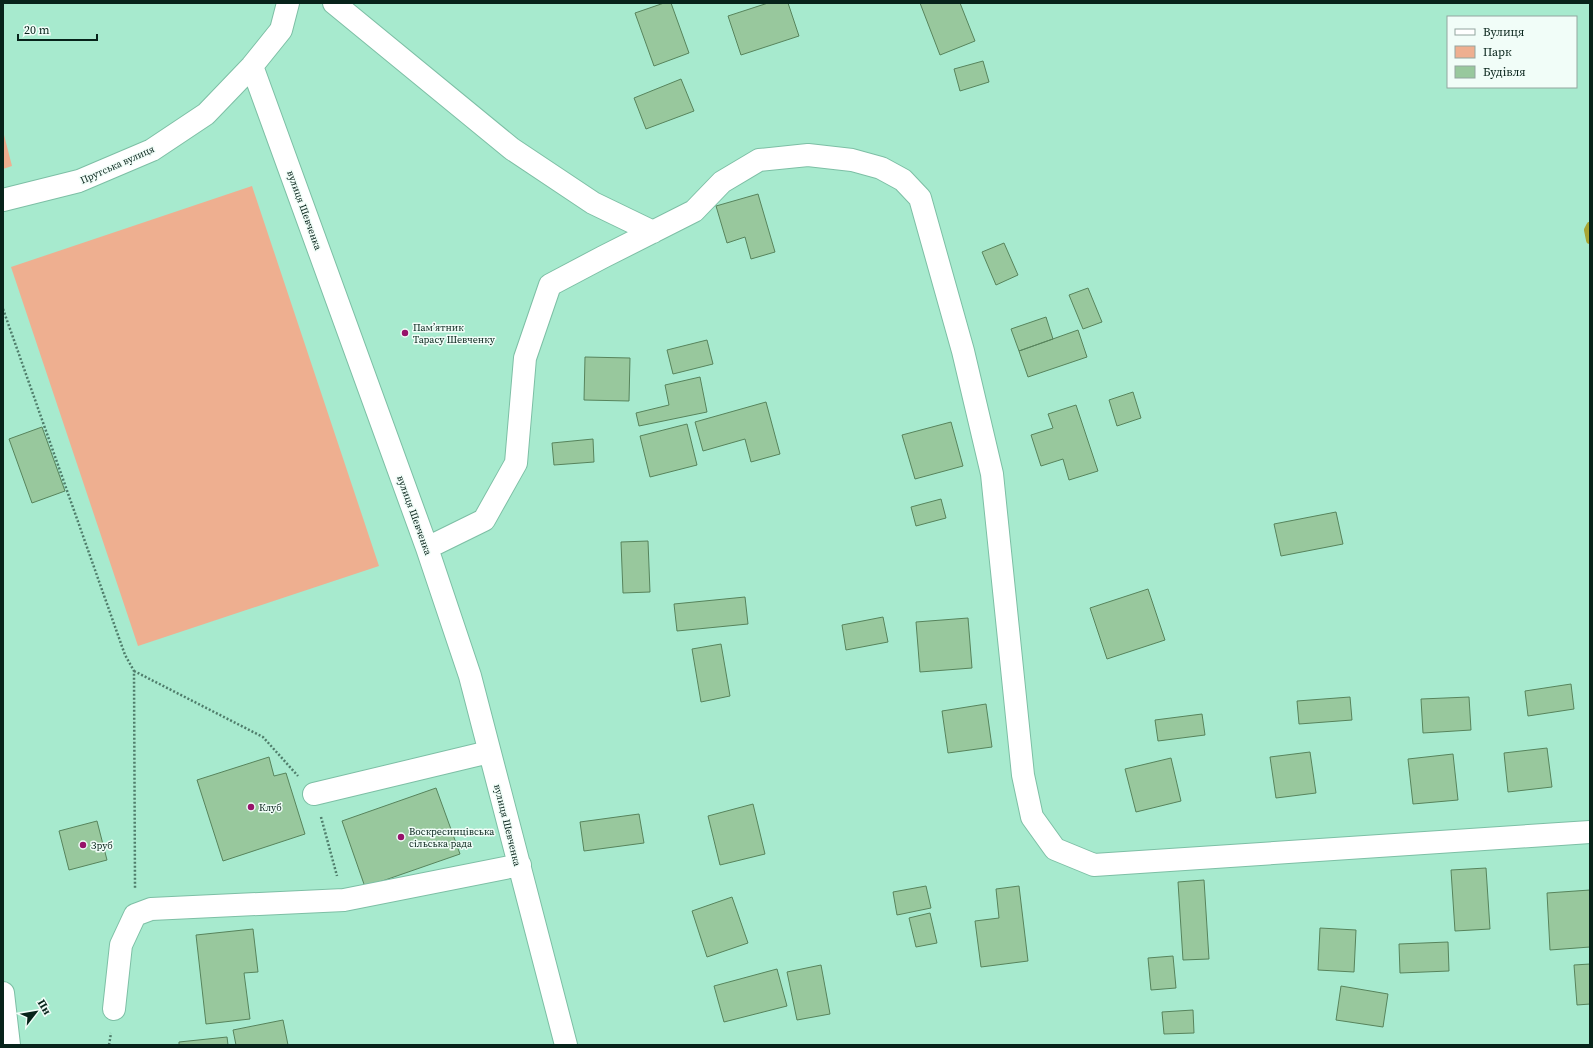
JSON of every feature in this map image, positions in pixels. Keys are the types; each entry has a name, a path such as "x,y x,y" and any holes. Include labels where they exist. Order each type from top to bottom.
{"street":[{"path":"252,66 281,30 288,3"},
{"path":"334,3 512,149 593,203 653,232"},
{"name":"Прутська вулиця","path":"3,200 79,181 152,150 206,114 252,66"},
{"name":"вулиця Шевченка","path":"252,66 427,548 470,676 566,1045"},
{"path":"427,548 484,520 516,463 525,358 550,286 694,211 722,182 759,160 808,155 852,160 881,168 903,180 920,198 963,351 992,474 1023,775 1032,817 1055,849 1094,865 1590,832"},
{"path":"314,794 489,752"},
{"path":"114,1009 121,946 136,915 151,910 344,900 519,865"},
{"path":"3,993 9,1045"}],"path":[{"path":"3,309 124,655 134,672 136,915"},
{"path":"134,672 263,737 314,794 344,900"}],"green space":[{"path":"3,131 12,166 3,169"},
{"path":"252,186 379,566 138,646 11,267"}],"building":[{"path":"664,3 671,3 689,53 654,66 635,13"},
{"path":"768,3 788,3 799,36 741,55 728,16"},
{"path":"920,3 960,3 975,41 940,55"},
{"path":"983,61 989,82 960,91 954,69"},
{"path":"681,79 694,111 646,129 634,98"},
{"path":"758,194 775,252 751,259 745,237 727,243 716,206"},
{"path":"1004,243 1018,275 996,285 982,252"},
{"path":"1088,288 1102,322 1083,329 1069,295"},
{"path":"1046,317 1053,339 1019,351 1011,329"},
{"path":"1078,330 1087,357 1028,377 1019,351"},
{"path":"707,340 713,364 673,374 667,350"},
{"path":"585,357 630,358 629,401 584,400"},
{"path":"700,377 707,412 639,426 636,413 669,405 665,385"},
{"path":"1133,392 1141,418 1117,426 1109,400"},
{"path":"766,402 780,454 751,462 745,439 703,451 695,422"},
{"path":"1076,405 1098,471 1069,480 1063,459 1041,466 1031,435 1053,428 1048,414"},
{"path":"951,422 963,466 915,479 902,435"},
{"path":"687,424 697,465 650,477 640,436"},
{"path":"42,427 65,491 32,503 9,439"},
{"path":"593,439 594,462 554,465 552,443"},
{"path":"941,499 946,518 916,526 911,507"},
{"path":"1336,512 1343,544 1281,556 1274,524"},
{"path":"648,541 650,592 623,593 621,542"},
{"path":"1148,589 1165,640 1107,659 1090,608"},
{"path":"745,597 748,624 677,631 674,604"},
{"path":"883,617 888,642 846,650 842,625"},
{"path":"968,618 972,668 920,672 916,622"},
{"path":"721,644 730,696 701,702 692,649"},
{"path":"1571,684 1574,709 1528,716 1525,691"},
{"path":"1350,697 1352,720 1299,724 1297,701"},
{"path":"1469,697 1471,730 1423,733 1421,699"},
{"path":"986,704 992,747 948,753 942,711"},
{"path":"1202,714 1205,735 1158,741 1155,720"},
{"path":"1547,748 1552,787 1508,792 1504,753"},
{"path":"1310,752 1316,793 1276,798 1270,757"},
{"path":"1453,754 1458,800 1413,804 1408,759"},
{"name":"Клуб","path":"269,757 274,776 286,773 305,834 223,861 197,780"},
{"path":"1171,758 1181,801 1136,812 1125,769"},
{"name":"Воскресинцівська сільська рада","path":"436,788 460,854 365,887 342,821"},
{"path":"753,804 765,854 720,865 708,816"},
{"path":"639,814 644,843 584,851 580,822"},
{"name":"Зруб","path":"97,821 107,860 69,870 59,831"},
{"path":"1486,868 1490,929 1455,931 1451,870"},
{"path":"1204,880 1209,959 1183,960 1178,882"},
{"path":"926,886 931,908 897,915 893,892"},
{"path":"1019,886 1028,961 981,967 975,921 999,918 996,889"},
{"path":"1590,890 1590,947 1550,950 1547,893"},
{"path":"732,897 748,943 707,957 692,911"},
{"path":"930,913 937,943 916,947 909,918"},
{"path":"1320,928 1356,930 1354,972 1318,970"},
{"path":"253,929 258,972 244,973 250,1019 206,1024 196,935"},
{"path":"1448,942 1449,971 1400,973 1399,944"},
{"path":"1173,956 1176,988 1151,990 1148,958"},
{"path":"1590,964 1590,1004 1577,1005 1574,965"},
{"path":"821,965 830,1014 797,1020 787,972"},
{"path":"777,969 787,1006 724,1022 714,986"},
{"path":"1341,986 1388,994 1383,1027 1336,1020"},
{"path":"1193,1010 1194,1033 1164,1034 1162,1012"},
{"path":"283,1020 288,1045 236,1045 233,1030"},
{"path":"227,1037 228,1045 179,1045 179,1042"}],"waterway":[{"path":"1590,226 1588,230 1590,240"}],"place":[{"name":"Пам’ятник Тарасу Шевченку","path":"405,333"},
{"name":"Клуб","path":"251,807"},
{"name":"Воскресинцівська сільська рада","path":"401,837"},
{"name":"Зруб","path":"83,845"}]}
